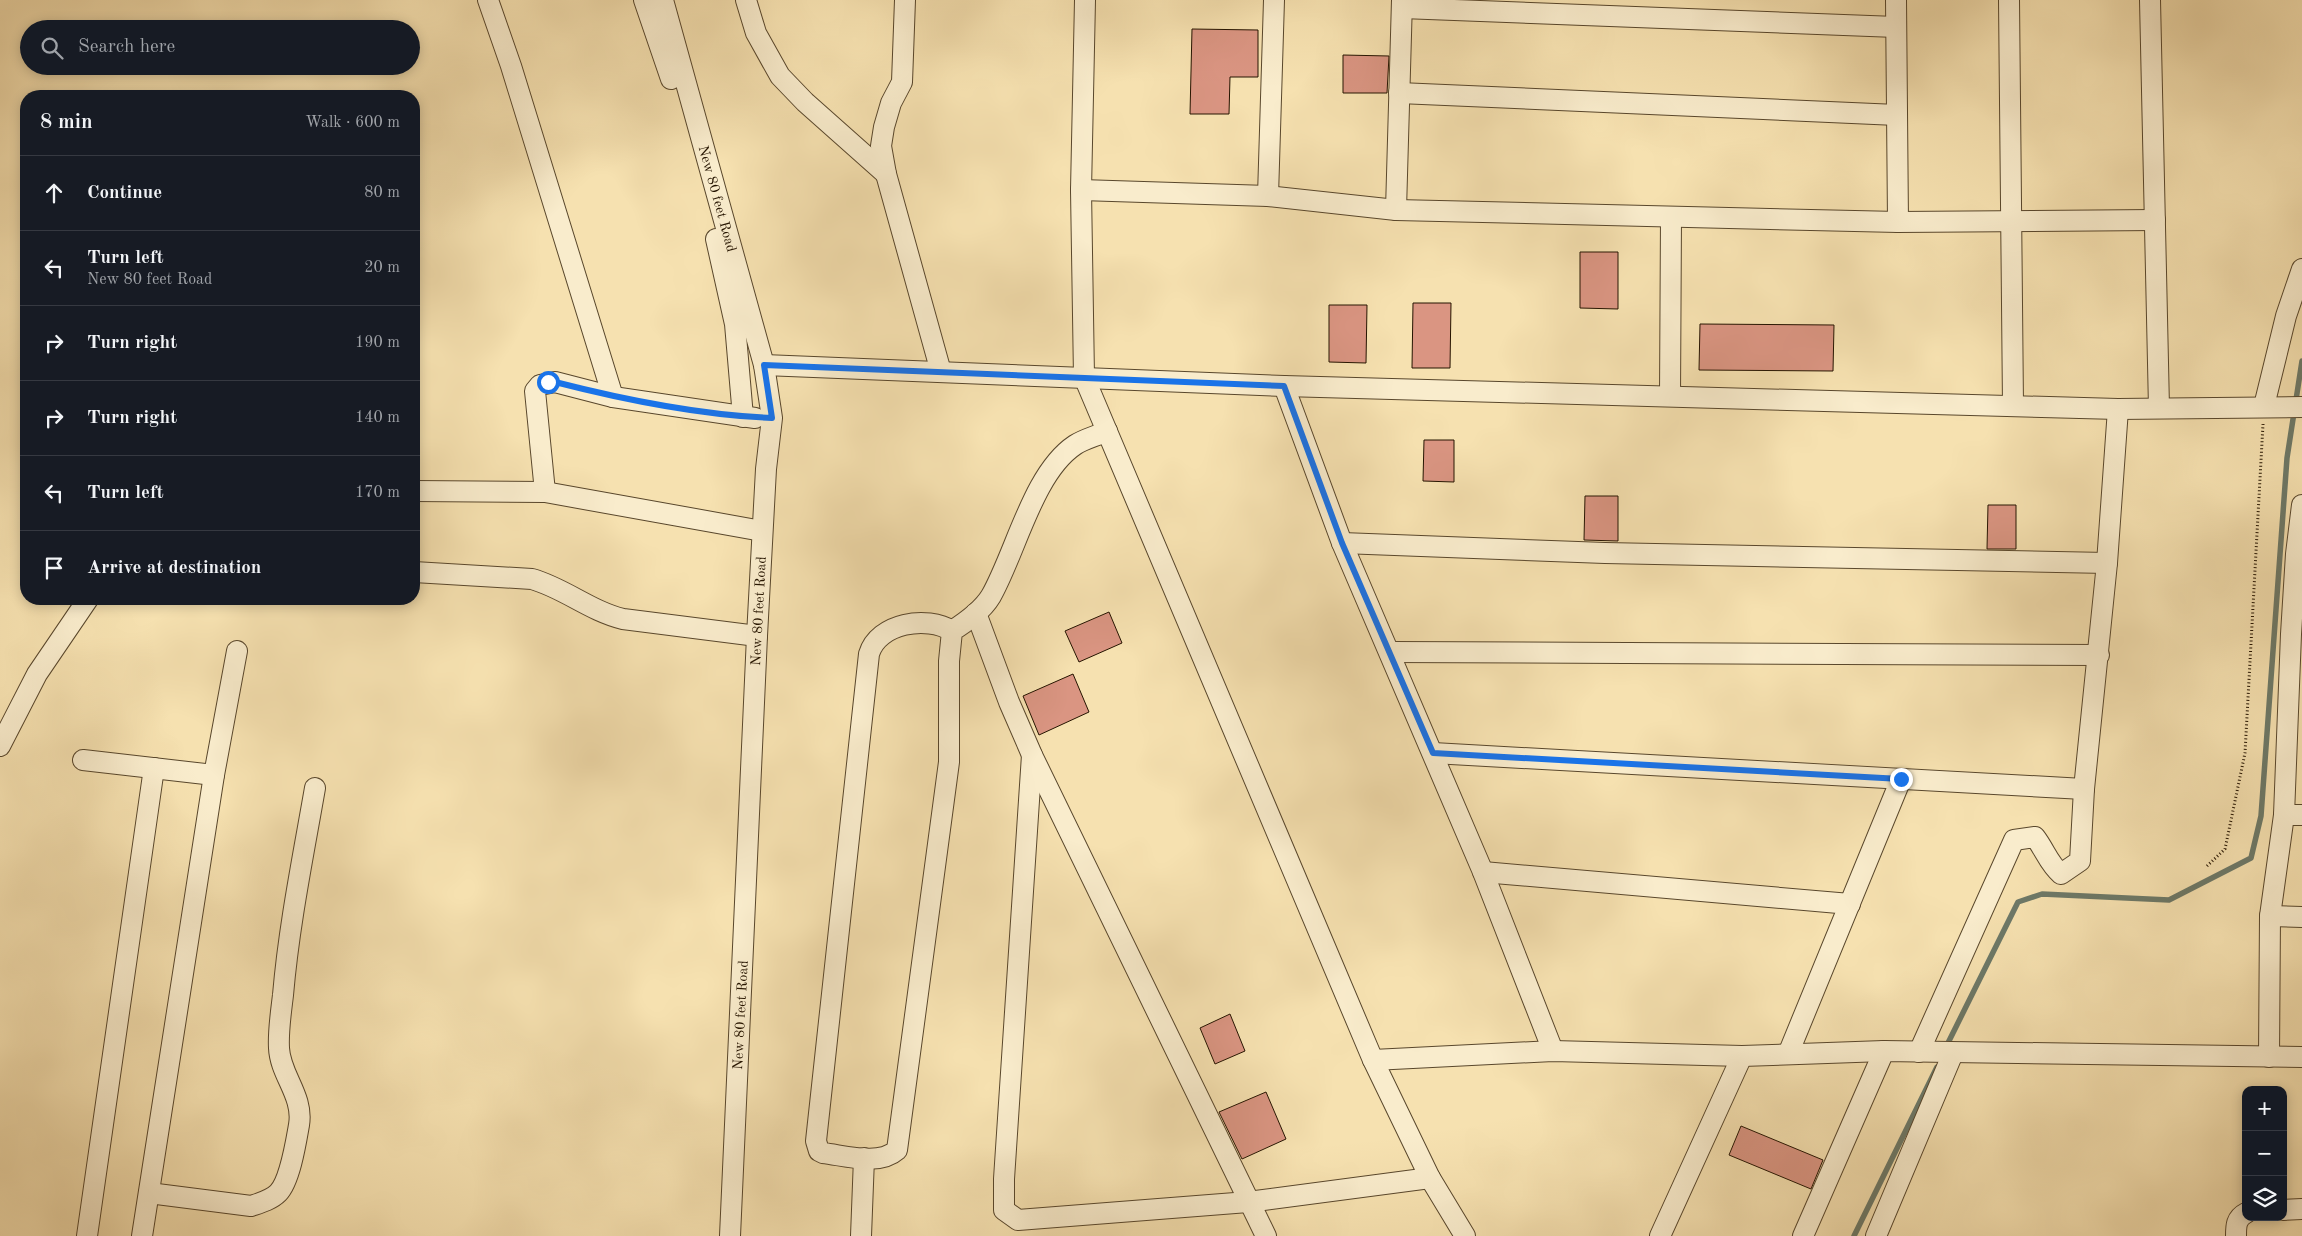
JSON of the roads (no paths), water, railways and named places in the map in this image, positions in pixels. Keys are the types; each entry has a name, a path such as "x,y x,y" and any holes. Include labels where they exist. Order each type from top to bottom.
{"street":[{"path":"488,0 511,66 613,397"},
{"path":"644,0 666,63 710,211 735,324 743,417"},
{"name":"New 80 feet Road","path":"663,0 764,365 772,418 762,531 730,1236"},
{"path":"746,0 756,34 780,76 805,102 886,174"},
{"path":"905,0 902,82 891,103 881,146 886,174 941,372"},
{"path":"1085,0 1081,190 1084,377 1373,1060 1430,1178 1465,1236"},
{"path":"1268,196 1274,0"},
{"path":"1896,0 1898,222"},
{"path":"2009,0 2012,406"},
{"path":"2150,0 2159,408"},
{"path":"1396,210 1402,4 1896,26"},
{"path":"1399,93 1897,115"},
{"path":"1081,190 1268,196 1396,210 1898,222 2155,220"},
{"path":"1670,396 1671,217"},
{"path":"2264,406 2286,316 2302,269"},
{"path":"764,365 1284,386 2118,409 2302,407"},
{"path":"545,492 535,391 540,385 555,382 613,397 743,417 772,418"},
{"path":"1284,386 1342,543 1483,872 1553,1051"},
{"path":"1919,1052 2014,840 2035,837 2046,851 2050,865 2061,874 2080,861 2084,789 2108,563 2118,409"},
{"path":"952,632 943,626 925,623 906,625 887,631 876,639 869,654 816,1141 819,1151 824,1153 864,1158 889,1157 897,1150 949,762 952,632 976,613 990,597 1035,497 1056,461 1076,444 1107,432"},
{"path":"420,491 545,492 762,531"},
{"path":"2269,1057 2270,916 2293,815 2296,634 2302,505"},
{"path":"1342,543 1605,553 2108,563"},
{"path":"420,572 532,579 550,584 604,614 623,619 757,636"},
{"path":"0,746 37,674 84,605"},
{"path":"976,613 1008,702 1032,755 1266,1236"},
{"path":"142,1236 214,775 237,652"},
{"path":"1390,652 2099,655"},
{"path":"1433,753 2084,789"},
{"path":"1032,755 1004,1179 1004,1210 1018,1220 1248,1202 1430,1178"},
{"path":"83,760 214,775"},
{"path":"87,1236 154,768"},
{"path":"1788,1054 1901,779"},
{"path":"149,1193 251,1206 266,1201 278,1193 287,1178 300,1122 294,1090 282,1065 279,1049 280,1032 286,955 315,788"},
{"path":"1483,872 1850,904"},
{"path":"2270,916 2302,917"},
{"path":"1373,1060 1553,1051 1742,1056 1884,1051 2302,1057"},
{"path":"1803,1236 1884,1051"},
{"path":"1876,1236 1953,1053"},
{"path":"1660,1236 1742,1056"},
{"path":"861,1236 864,1158"},
{"path":"2287,1210 2302,1209"},
{"path":"2236,1236 2236,1224 2242,1216"}],"waterway":[{"path":"1946,1047 2018,902 2042,894 2169,900 2251,858 2261,816 2287,458 2302,361"},
{"path":"1854,1236 1937,1067"}]}
